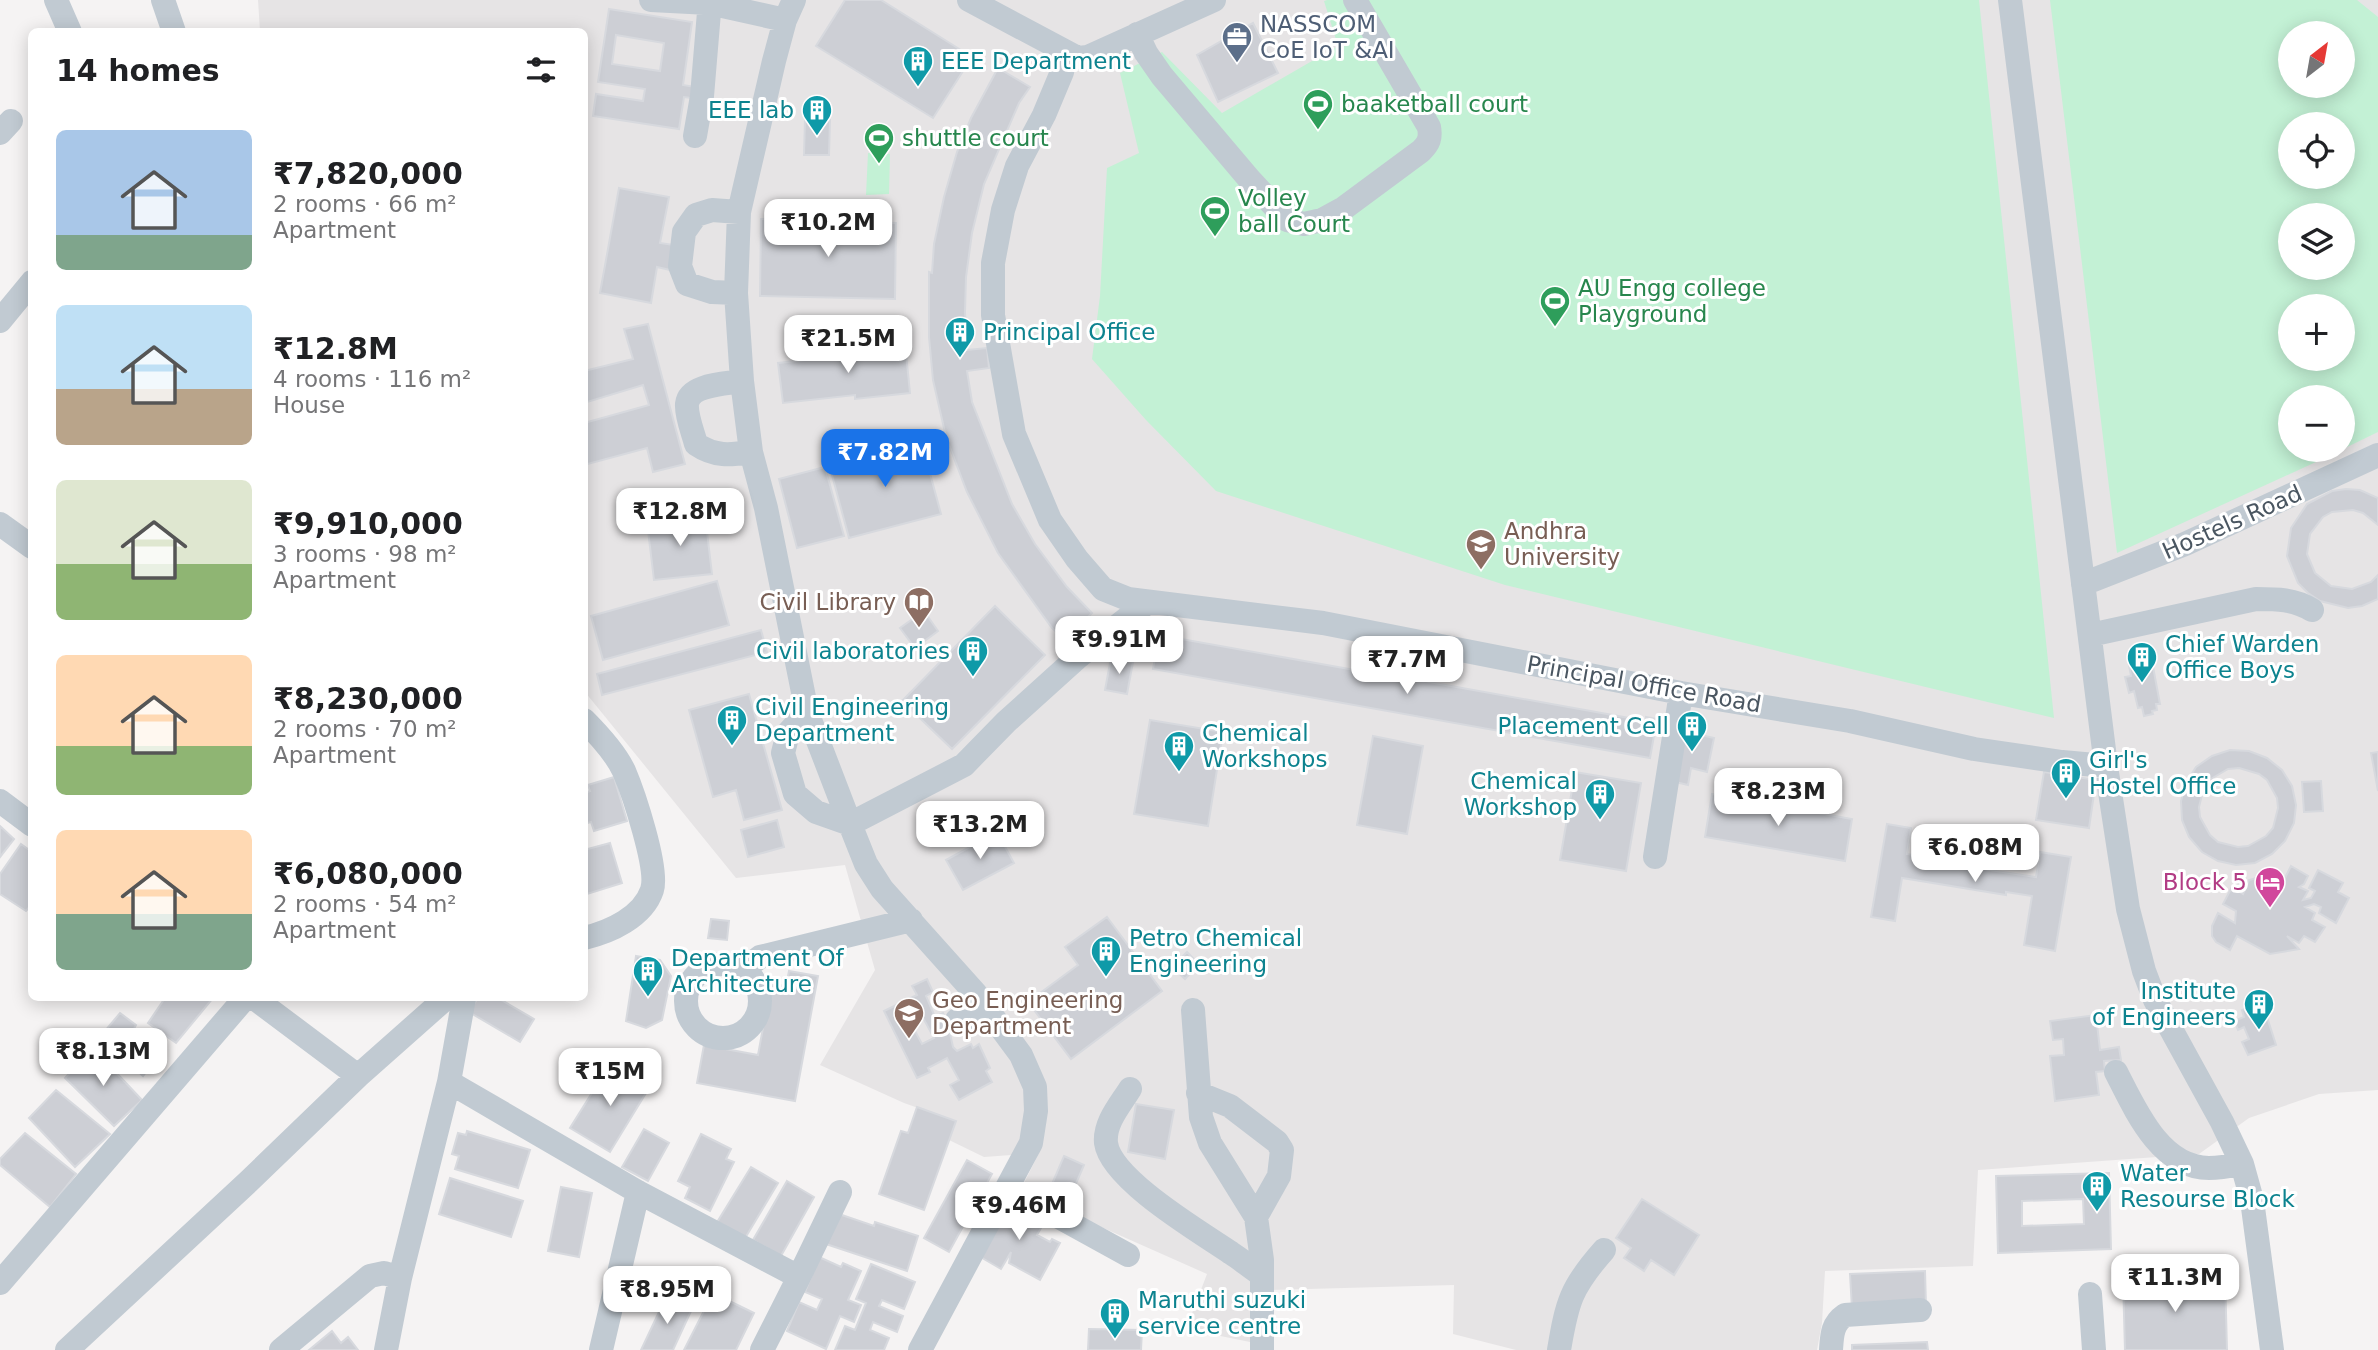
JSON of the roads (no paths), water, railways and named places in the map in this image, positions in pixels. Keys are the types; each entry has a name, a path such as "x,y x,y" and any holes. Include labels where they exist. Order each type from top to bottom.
{"street":[{"path":"56,0 68,28"},
{"path":"163,0 173,28"},
{"path":"651,0 710,1 790,10 739,212 736,293 742,381 751,452 766,508 807,712 866,864 882,889 990,1013 1021,1055 1035,1087 1036,1111 1031,1143 920,1350"},
{"path":"969,0 1077,58 1088,57 1202,2"},
{"path":"1137,34 1162,76 1250,180 1287,220 1304,224 1322,220 1344,208 1422,151 1431,136 1429,127 1355,0"},
{"path":"2010,0 2106,765 2128,909 2144,971 2171,1032 2222,1122 2242,1164 2252,1200 2272,1350"},
{"path":"695,136 702,96 710,1"},
{"name":"Principal Office Road","path":"1066,53 1062,72 1044,115 1017,166 1003,210 993,263 993,315 1014,434 1028,472 1050,520 1077,559 1103,589 1128,599 1323,623 1681,693 1850,721 1974,749 2062,762 2106,765"},
{"path":"736,293 712,292 687,284 680,266 684,232 696,215 712,210 739,212"},
{"path":"0,321 28,287"},
{"path":"742,381 695,391 687,405 696,444 704,450 728,456 751,452"},
{"name":"Hostels Road","path":"2083,583 2185,544 2378,455"},
{"path":"0,524 28,544"},
{"path":"2090,635 2256,599 2279,598 2312,610"},
{"path":"807,712 788,733 783,753 787,774 795,794 816,812 850,824 964,765 988,739 1077,657 1148,601"},
{"path":"1656,857 1681,693"},
{"path":"588,724 604,741 623,770 640,817 653,871 653,888 646,903 632,916 588,937"},
{"path":"0,801 28,822"},
{"path":"744,970 760,957 911,920"},
{"path":"0,1283 242,1001"},
{"path":"258,1001 358,1076"},
{"path":"67,1350 358,1076 443,1001"},
{"path":"386,1350 449,1082 463,1001"},
{"path":"1193,1010 1197,1037 1200,1117 1210,1143 1256,1217 1262,1275 1262,1350"},
{"path":"957,1020 966,1023 990,1013"},
{"path":"2116,1072 2137,1114 2173,1156 2187,1164 2208,1168 2242,1164"},
{"path":"449,1082 638,1192 799,1276"},
{"path":"1130,1089 1107,1129 1106,1145 1116,1164 1174,1217 1262,1275"},
{"path":"1198,1093 1230,1106 1278,1142 1282,1150 1279,1176 1256,1217"},
{"path":"1008,1189 1128,1255"},
{"path":"601,1350 638,1192"},
{"path":"762,1350 840,1192"},
{"path":"1559,1350 1567,1306 1574,1288 1604,1250"},
{"path":"281,1350 370,1276 384,1273 401,1278"},
{"path":"2090,1294 2094,1350"},
{"path":"1830,1350 1832,1329 1837,1320 1845,1315 1920,1310"}],"place":[{"name":"NASSCOM CoE IoT &AI","path":"1237,64"},
{"name":"EEE Department","path":"918,88"},
{"name":"baaketball court","path":"1318,131"},
{"name":"EEE lab","path":"817,137"},
{"name":"shuttle court","path":"879,165"},
{"name":"Volley ball Court","path":"1215,238"},
{"name":"AU Engg college Playground","path":"1555,328"},
{"name":"Principal Office","path":"960,359"},
{"name":"Andhra University","path":"1481,571"},
{"name":"Civil Library","path":"919,629"},
{"name":"Civil laboratories","path":"973,678"},
{"name":"Chief Warden Office Boys","path":"2142,684"},
{"name":"Civil Engineering Department","path":"732,747"},
{"name":"Placement Cell","path":"1692,753"},
{"name":"Chemical Workshops","path":"1179,773"},
{"name":"Girl's Hostel Office","path":"2066,800"},
{"name":"Chemical Workshop","path":"1600,821"},
{"name":"Block 5","path":"2270,909"},
{"name":"Petro Chemical Engineering","path":"1106,978"},
{"name":"Department Of Architecture","path":"648,998"},
{"name":"Institute of Engineers","path":"2259,1031"},
{"name":"Geo Engineering Department","path":"909,1040"},
{"name":"Water Resourse Block","path":"2097,1213"},
{"name":"Maruthi suzuki service centre","path":"1115,1340"}]}
